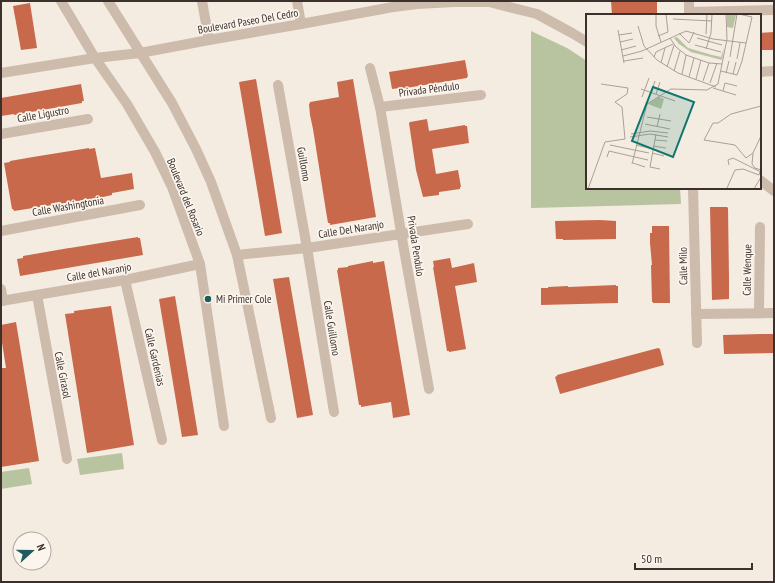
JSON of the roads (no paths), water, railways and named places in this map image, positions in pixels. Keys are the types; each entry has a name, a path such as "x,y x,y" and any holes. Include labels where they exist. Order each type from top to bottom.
{"street":[{"name":"Boulevard del Rosario","path":"61,1 94,58 127,104 155,152 172,187 200,264 224,426"},
{"path":"108,1 172,104 212,182 237,255 271,418"},
{"path":"202,1 209,40"},
{"path":"297,1 301,24"},
{"path":"689,1 689,14 774,10"},
{"name":"Boulevard Paseo Del Cedro","path":"1,73 94,58 140,53 301,24 392,4 489,2 537,14 586,41"},
{"name":"Privada Pendulo","path":"370,68 380,107 429,389"},
{"path":"761,72 774,71"},
{"name":"Guillomo","path":"278,85 307,248"},
{"name":"Privada Péndulo","path":"380,107 481,95"},
{"name":"Calle Ligustro","path":"1,134 88,119"},
{"path":"761,181 774,191"},
{"name":"Calle Milo","path":"693,189 697,343"},
{"name":"Calle Washingtonia","path":"1,231 140,205"},
{"name":"Calle Del Naranjo","path":"237,255 307,248 468,224"},
{"name":"Calle Wenque","path":"759,313 760,227"},
{"name":"Calle Guillomo","path":"307,248 334,412"},
{"name":"Calle del Naranjo","path":"2,301 125,280 200,264"},
{"name":"Calle Gardenias","path":"125,280 162,440"},
{"path":"1,290 2,301"},
{"name":"Calle Girasol","path":"37,295 67,459"},
{"path":"696,314 774,313"}],"place":[{"name":"Mi Primer Cole","path":"208,299"}]}
